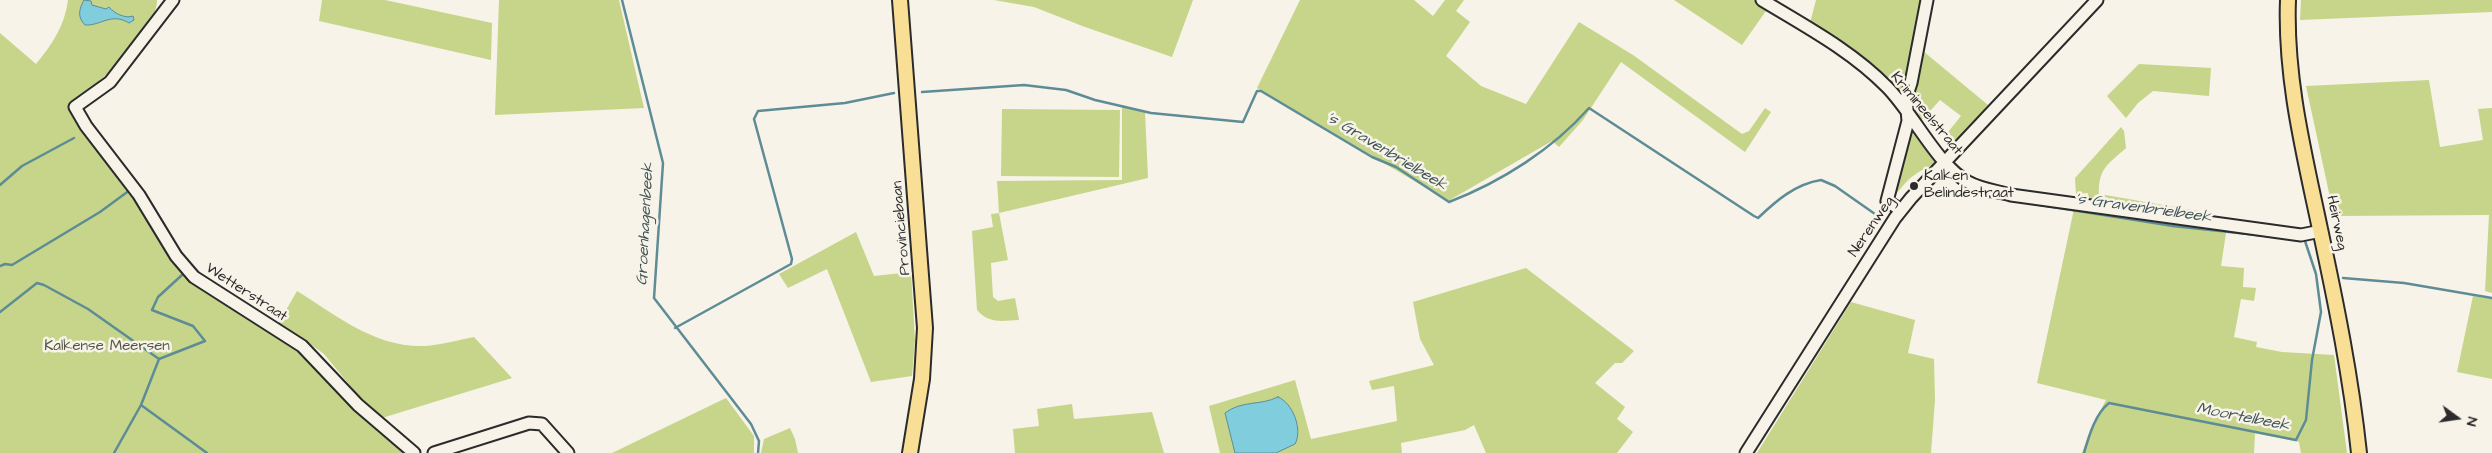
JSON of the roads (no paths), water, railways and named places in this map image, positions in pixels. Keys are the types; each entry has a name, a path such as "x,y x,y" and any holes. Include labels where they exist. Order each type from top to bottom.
{"main road":[{"name":"Provinciebaan","path":"900,0 925,328 922,379 910,453"},
{"name":"Heirweg","path":"2288,0 2288,42 2292,90 2344,343 2359,453"}],"street":[{"name":"Wetterstraat","path":"173,0 110,82 75,107 86,126 138,195 176,256 194,277 302,346 358,405 414,453"},
{"name":"Krimineelstraat","path":"1762,0 1849,55 1886,86 1906,108 1945,163 1966,181 2011,195 2301,235 2321,232"},
{"path":"1901,210 1886,201 1908,120 1906,108 1926,0"},
{"name":"Nerenweg","path":"1746,453 1882,236 1901,210 2097,0"},
{"path":"434,453 530,423 542,424 568,453"}],"water":[{"path":"84,0 91,1 92,5 106,9 109,7 123,16 133,16 134,20 129,23 123,20 111,19 85,25 80,13"},
{"path":"1278,397 1288,405 1295,418 1298,432 1295,444 1276,453 1235,453 1225,413 1238,406"}],"waterway":[{"name":"Groenhagenbeek","path":"622,0 663,163 654,298 751,424 759,441 758,453"},
{"name":"'s Gravenbrielbeek","path":"922,92 1024,85 1066,90 1095,100 1151,113 1243,122 1257,91 1261,91 1372,157 1396,167 1449,202 1488,185 1525,163 1559,137 1589,108 1758,218 1794,189 1821,180 1835,186 1875,214"},
{"name":"'s Gravenbrielbeek","path":"675,328 791,264 792,259 754,119 758,111 845,103 894,93"},
{"path":"0,185 22,166 74,138"},
{"name":"'s Gravenbrielbeek","path":"1939,189 2173,226 2285,238"},
{"path":"0,266 5,264 12,265 100,212 130,190"},
{"name":"Moortelbeek","path":"2084,453 2096,419 2109,403 2296,440 2306,420 2312,360 2321,312 2316,274 2305,241 2298,240"},
{"path":"0,312 37,283 44,285 88,309 159,359 205,341 193,326 152,310 158,297 182,275"},
{"name":"'s Gravenbrielbeek","path":"2343,278 2404,283 2492,298"},
{"path":"219,300 273,334"},
{"path":"159,359 141,405 207,453"},
{"path":"114,453 141,405"},
{"path":"393,443 401,449"}],"place":[{"name":"Kalken Belindestraat","path":"1914,186"}],"park label":[{"name":"Kalkense Meersen","path":"107,347"}]}
